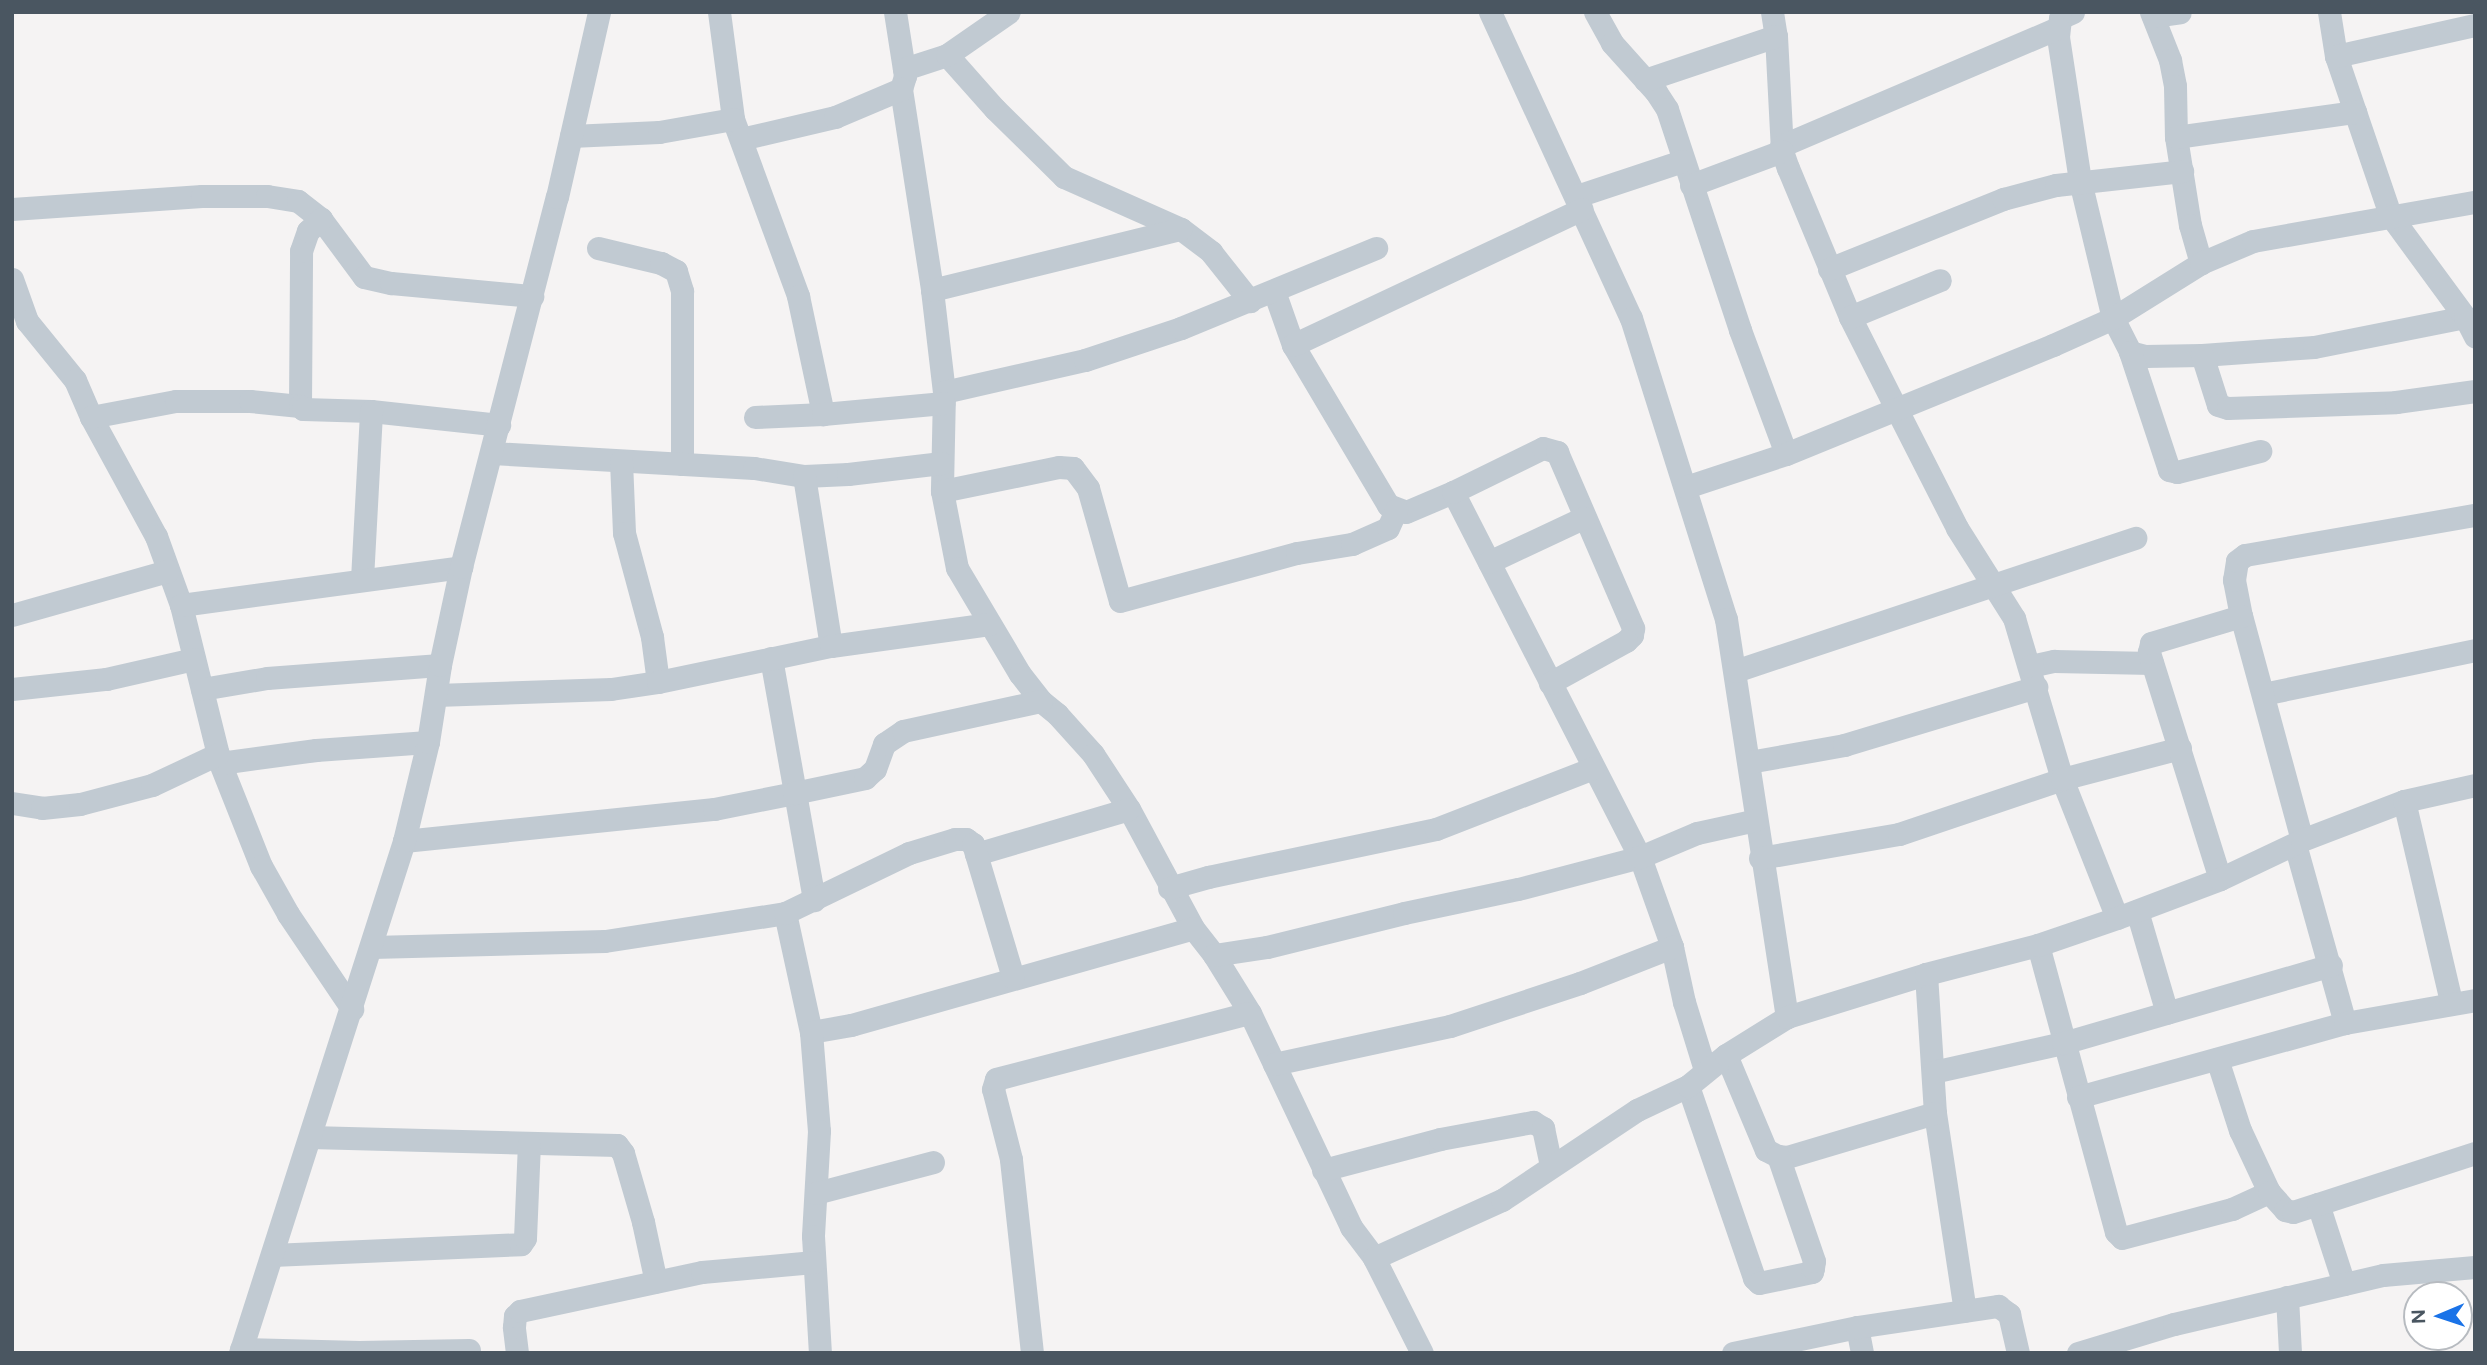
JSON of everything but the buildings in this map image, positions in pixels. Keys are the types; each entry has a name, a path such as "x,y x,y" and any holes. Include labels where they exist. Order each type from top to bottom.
{"street":[{"path":"469,1350 241,1351 404,841 428,742 440,665 461,567 532,296 599,12"},
{"path":"719,12 737,129 798,296 823,414"},
{"path":"895,12 944,398 942,491 957,568 1020,674 1041,701 1093,754 1129,809 1169,888 1193,928 1214,955 1251,1013 1351,1227 1374,1258 1422,1353"},
{"path":"571,136 737,129 835,117 947,55 1009,12"},
{"path":"1490,12 1631,318 1726,619 1749,762 1760,858 1787,1017"},
{"path":"1595,12 1612,43 1667,109 1682,161 1786,454"},
{"path":"1772,12 1776,36 1782,148 1829,270 1957,528 2014,618 2062,779 2127,914 2167,1013"},
{"path":"2180,12 2152,14 2173,73 2176,137 2190,225 2201,263"},
{"path":"2130,352 2145,356 2203,355 2314,347 2470,327 2390,215 2336,55 2329,12"},
{"path":"1691,185 1782,148 2066,20 2080,181 2113,318 2130,352 2169,470 2176,472 2260,451"},
{"path":"2336,55 2475,25"},
{"path":"1645,80 1776,36"},
{"path":"947,55 995,109 1064,177 1181,229 1211,252 1250,301"},
{"path":"2176,137 2355,112"},
{"path":"1293,345 1579,203 1682,161"},
{"path":"1829,270 2003,199 2080,181 2182,170"},
{"path":"12,209 267,195 298,201 321,219 364,277 532,296"},
{"path":"1686,487 1786,454 2113,318 2201,263 2253,241 2475,202"},
{"path":"300,406 301,251 308,231 321,219"},
{"path":"932,290 1181,229"},
{"path":"598,248 661,263 676,271 682,291 682,464"},
{"path":"755,416 823,414 944,398 1085,360 1181,328 1376,248"},
{"path":"12,279 20,323 75,380 90,417 156,536 181,605 219,758 261,866 288,914 352,1009"},
{"path":"1850,317 1940,280"},
{"path":"1274,291 1293,345 1388,505 1396,510 1406,512 1543,449 1551,448 1557,452 1583,518 1630,621 1632,635 1550,683"},
{"path":"2203,355 2218,405 2228,408 2396,402 2475,391"},
{"path":"90,417 176,401 250,401 300,406 303,409 371,411 499,425"},
{"path":"362,579 371,411"},
{"path":"492,453 754,468 804,476 848,474 941,463"},
{"path":"621,461 624,533 652,637 658,682"},
{"path":"942,491 1059,467 1073,468 1088,488 1120,601 1297,553 1353,544 1388,528 1396,510"},
{"path":"804,476 831,646"},
{"path":"1452,492 1640,857 1672,947 1684,1002 1705,1070"},
{"path":"2345,1023 2241,616 2234,580 2237,561 2245,555 2475,514"},
{"path":"1489,562 1583,518"},
{"path":"1735,671 2135,538"},
{"path":"181,605 461,567"},
{"path":"12,615 168,570"},
{"path":"2220,879 2152,663 2151,643 2241,616"},
{"path":"436,695 611,689 658,682 831,646 989,624"},
{"path":"2263,694 2475,650"},
{"path":"771,658 814,900"},
{"path":"12,689 106,679 194,659"},
{"path":"1749,762 1844,745 2033,676 2054,661 2152,663"},
{"path":"201,689 267,678 440,665"},
{"path":"404,841 714,810 865,778 875,769 884,744 903,732 1041,701"},
{"path":"12,803 42,808 80,804 152,785 219,758 428,742"},
{"path":"1760,858 1899,834 2062,779 2180,748"},
{"path":"1169,888 1208,877 1436,829 1515,801 1593,768"},
{"path":"1374,1258 1502,1200 1637,1110 1688,1086 1726,1055 1787,1017 1926,974 2038,944 2127,914 2220,879 2298,842 2404,801 2475,785"},
{"path":"2404,801 2451,1002"},
{"path":"976,854 1129,809"},
{"path":"1214,955 1267,947 1404,913 1518,889 1640,857 1697,833 1756,820"},
{"path":"372,947 605,941 785,913 909,853 955,839 966,839 973,844 1013,977"},
{"path":"785,913 811,1032 819,1131 814,1262 820,1353"},
{"path":"811,1032 851,1025 1193,928"},
{"path":"2038,944 2116,1232 2122,1238 2232,1209 2269,1192"},
{"path":"1273,1064 1450,1026 1580,983 1672,947"},
{"path":"1933,1072 2063,1043 2331,965"},
{"path":"1926,974 1935,1113 1965,1311"},
{"path":"2078,1097 2345,1023 2451,1002 2475,1000"},
{"path":"1032,1353 1011,1159 993,1089 996,1079 999,1075 1136,1045 1251,1013"},
{"path":"1726,1055 1766,1150 1777,1156 1787,1157 1935,1113"},
{"path":"2217,1059 2240,1130 2269,1192 2285,1210 2293,1212 2475,1153"},
{"path":"1688,1086 1754,1279 1759,1283 1812,1272 1814,1268 1814,1261 1777,1156"},
{"path":"1323,1170 1440,1139 1533,1122 1543,1128 1551,1166"},
{"path":"310,1137 620,1147 643,1222 656,1282"},
{"path":"272,1255 521,1244 524,1238 529,1144"},
{"path":"816,1193 933,1162"},
{"path":"2318,1204 2343,1284"},
{"path":"517,1353 514,1327 520,1311 702,1272 814,1262"},
{"path":"2092,1351 2174,1324 2383,1275 2475,1267"},
{"path":"2287,1297 2290,1353"},
{"path":"1733,1353 1798,1346 1857,1327 2004,1308 2009,1314 2018,1353"},
{"path":"1857,1327 1863,1353"}]}
